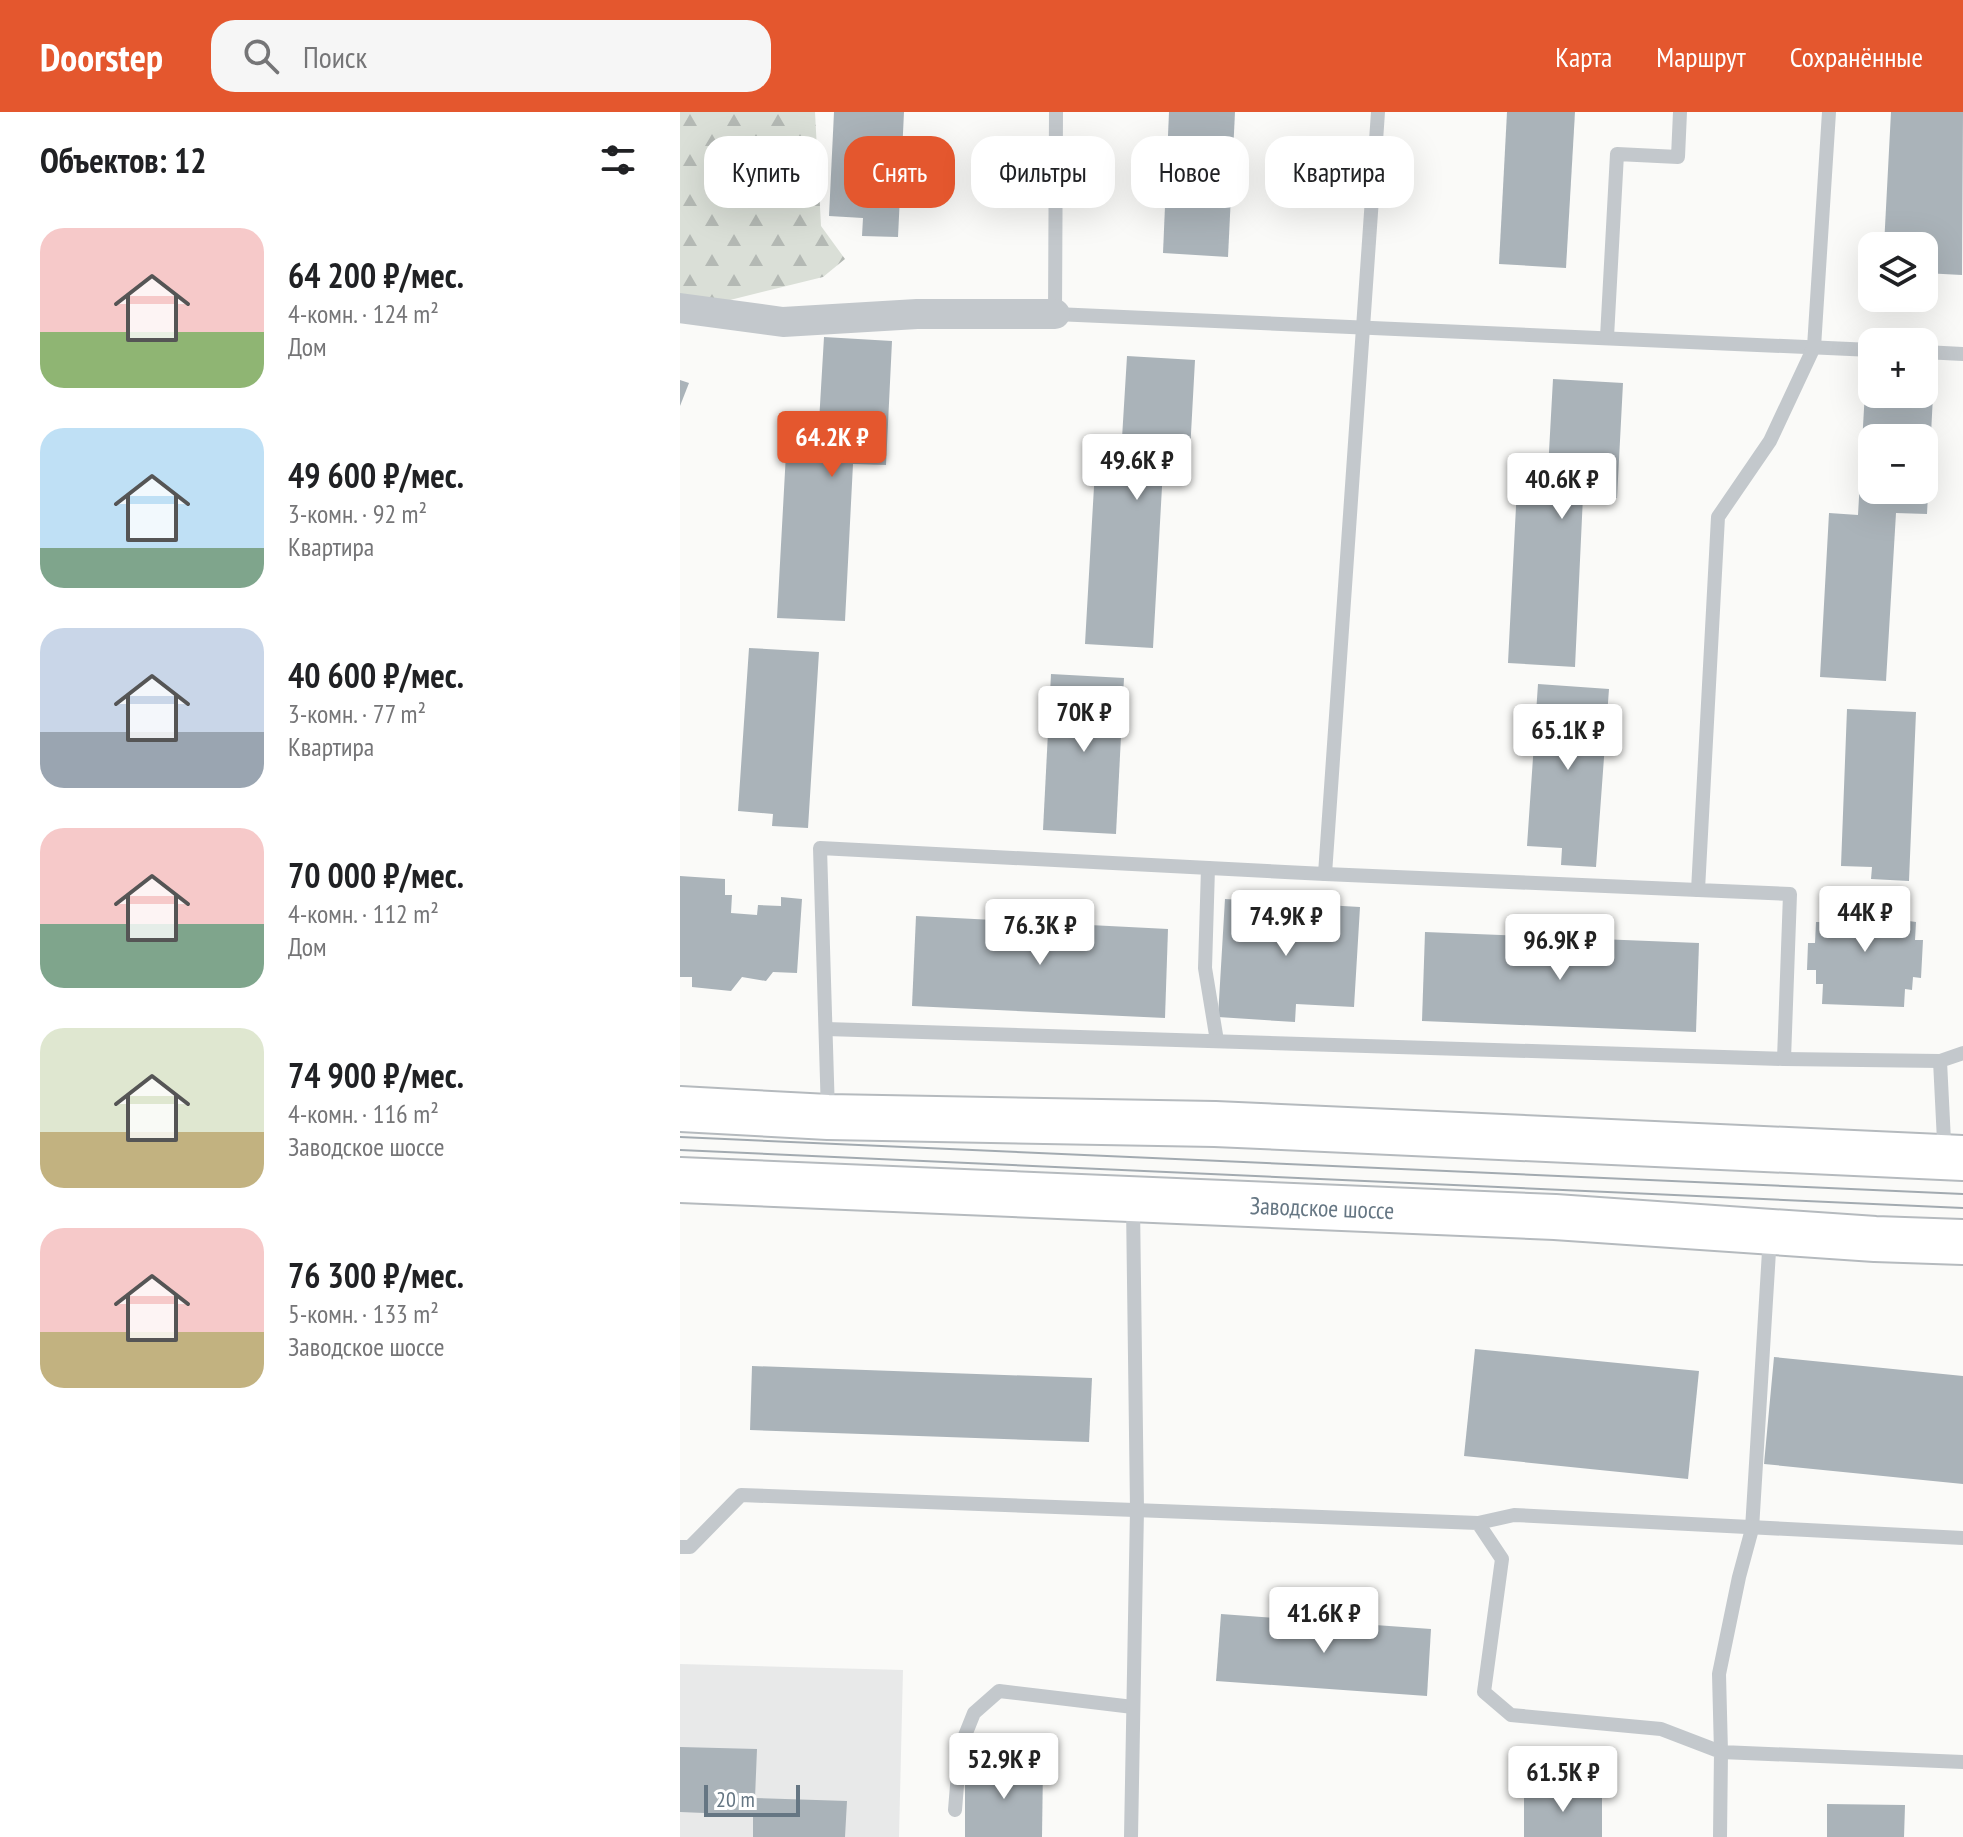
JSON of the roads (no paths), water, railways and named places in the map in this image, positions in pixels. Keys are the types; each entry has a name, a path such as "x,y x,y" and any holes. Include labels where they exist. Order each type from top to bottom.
{"main road":[{"path":"680,1109 828,1117 1215,1124 1887,1153 1957,1145"},
{"name":"Заводское шоссе","path":"680,1180 1555,1217 1963,1242"},
{"path":"1875,1239 1963,1260"}],"street":[{"path":"680,308 783,322 917,314 1055,314"}],"lane":[{"path":"1056,112 1055,314 1858,349"},
{"path":"1325,874 1378,112"},
{"path":"1607,337 1617,154 1678,157 1680,112"},
{"path":"1698,890 1718,517 1770,441 1814,347 1829,112"},
{"path":"1938,353 1963,354"},
{"path":"828,1117 820,848 1790,894 1784,1059"},
{"path":"1208,868 1205,968 1217,1041"},
{"path":"826,1029 1784,1059 1940,1061 1963,1053"},
{"path":"1940,1061 1957,1145"},
{"path":"1131,1837 1137,1509 1135,1225 1132,1197"},
{"path":"1720,1837 1719,1674 1752,1529 1770,1232"},
{"path":"680,1547 690,1547 741,1495 1478,1523 1514,1515 1963,1538"},
{"path":"1478,1523 1502,1559 1484,1692 1511,1715 1661,1729 1721,1752 1963,1762"},
{"path":"955,1810 960,1748 974,1713 999,1691 1133,1707"}],"tram line":[{"path":"680,1137 1963,1194"},
{"path":"680,1150 1963,1208"}]}
